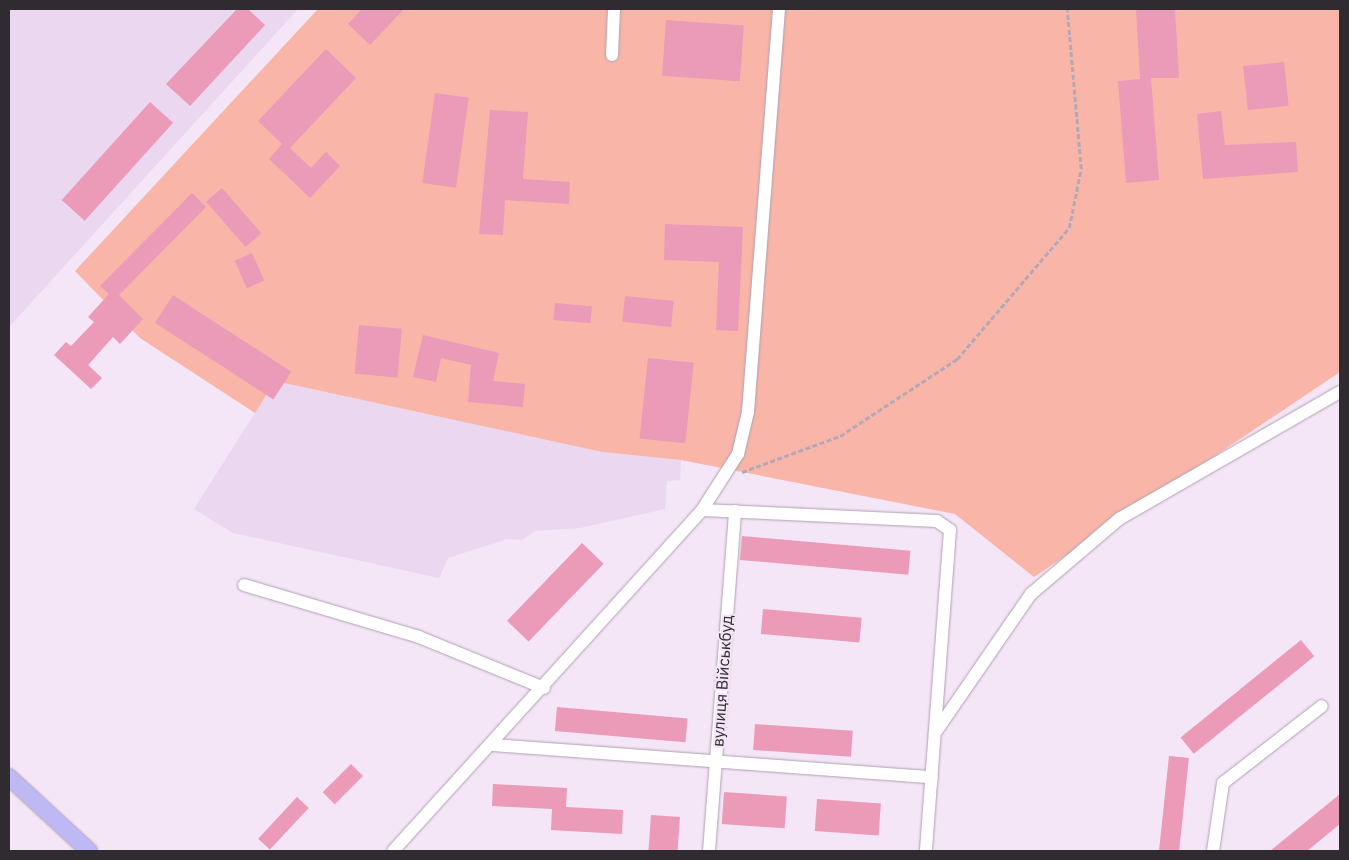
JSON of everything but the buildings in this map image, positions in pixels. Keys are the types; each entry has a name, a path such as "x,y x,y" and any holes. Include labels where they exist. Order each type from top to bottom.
{"main road":[{"path":"9,777 89,851"}],"street":[{"path":"612,55 614,9"},
{"path":"393,851 544,688 702,510 738,454 748,412 779,9"},
{"path":"935,733 1031,594 1119,519 1340,392"},
{"path":"702,510 945,524 950,530 926,851"},
{"name":"вулиця Військбуд","path":"709,851 735,511"},
{"path":"244,584 419,637 544,688"},
{"path":"1213,851 1223,783 1322,706"},
{"path":"492,745 932,776"}],"path":[{"path":"722,479 840,436 957,359 1069,228 1081,169 1067,9"}],"shaded area":[{"path":"9,9 298,9 9,327"},
{"path":"318,9 1340,9 1340,372 1034,577 955,514 681,460 602,452 275,381 255,413 140,338 75,271"},
{"path":"275,381 602,452 681,460 680,480 667,481 665,509 580,528 535,531 522,540 507,539 448,558 439,578 233,533 194,509"}]}
